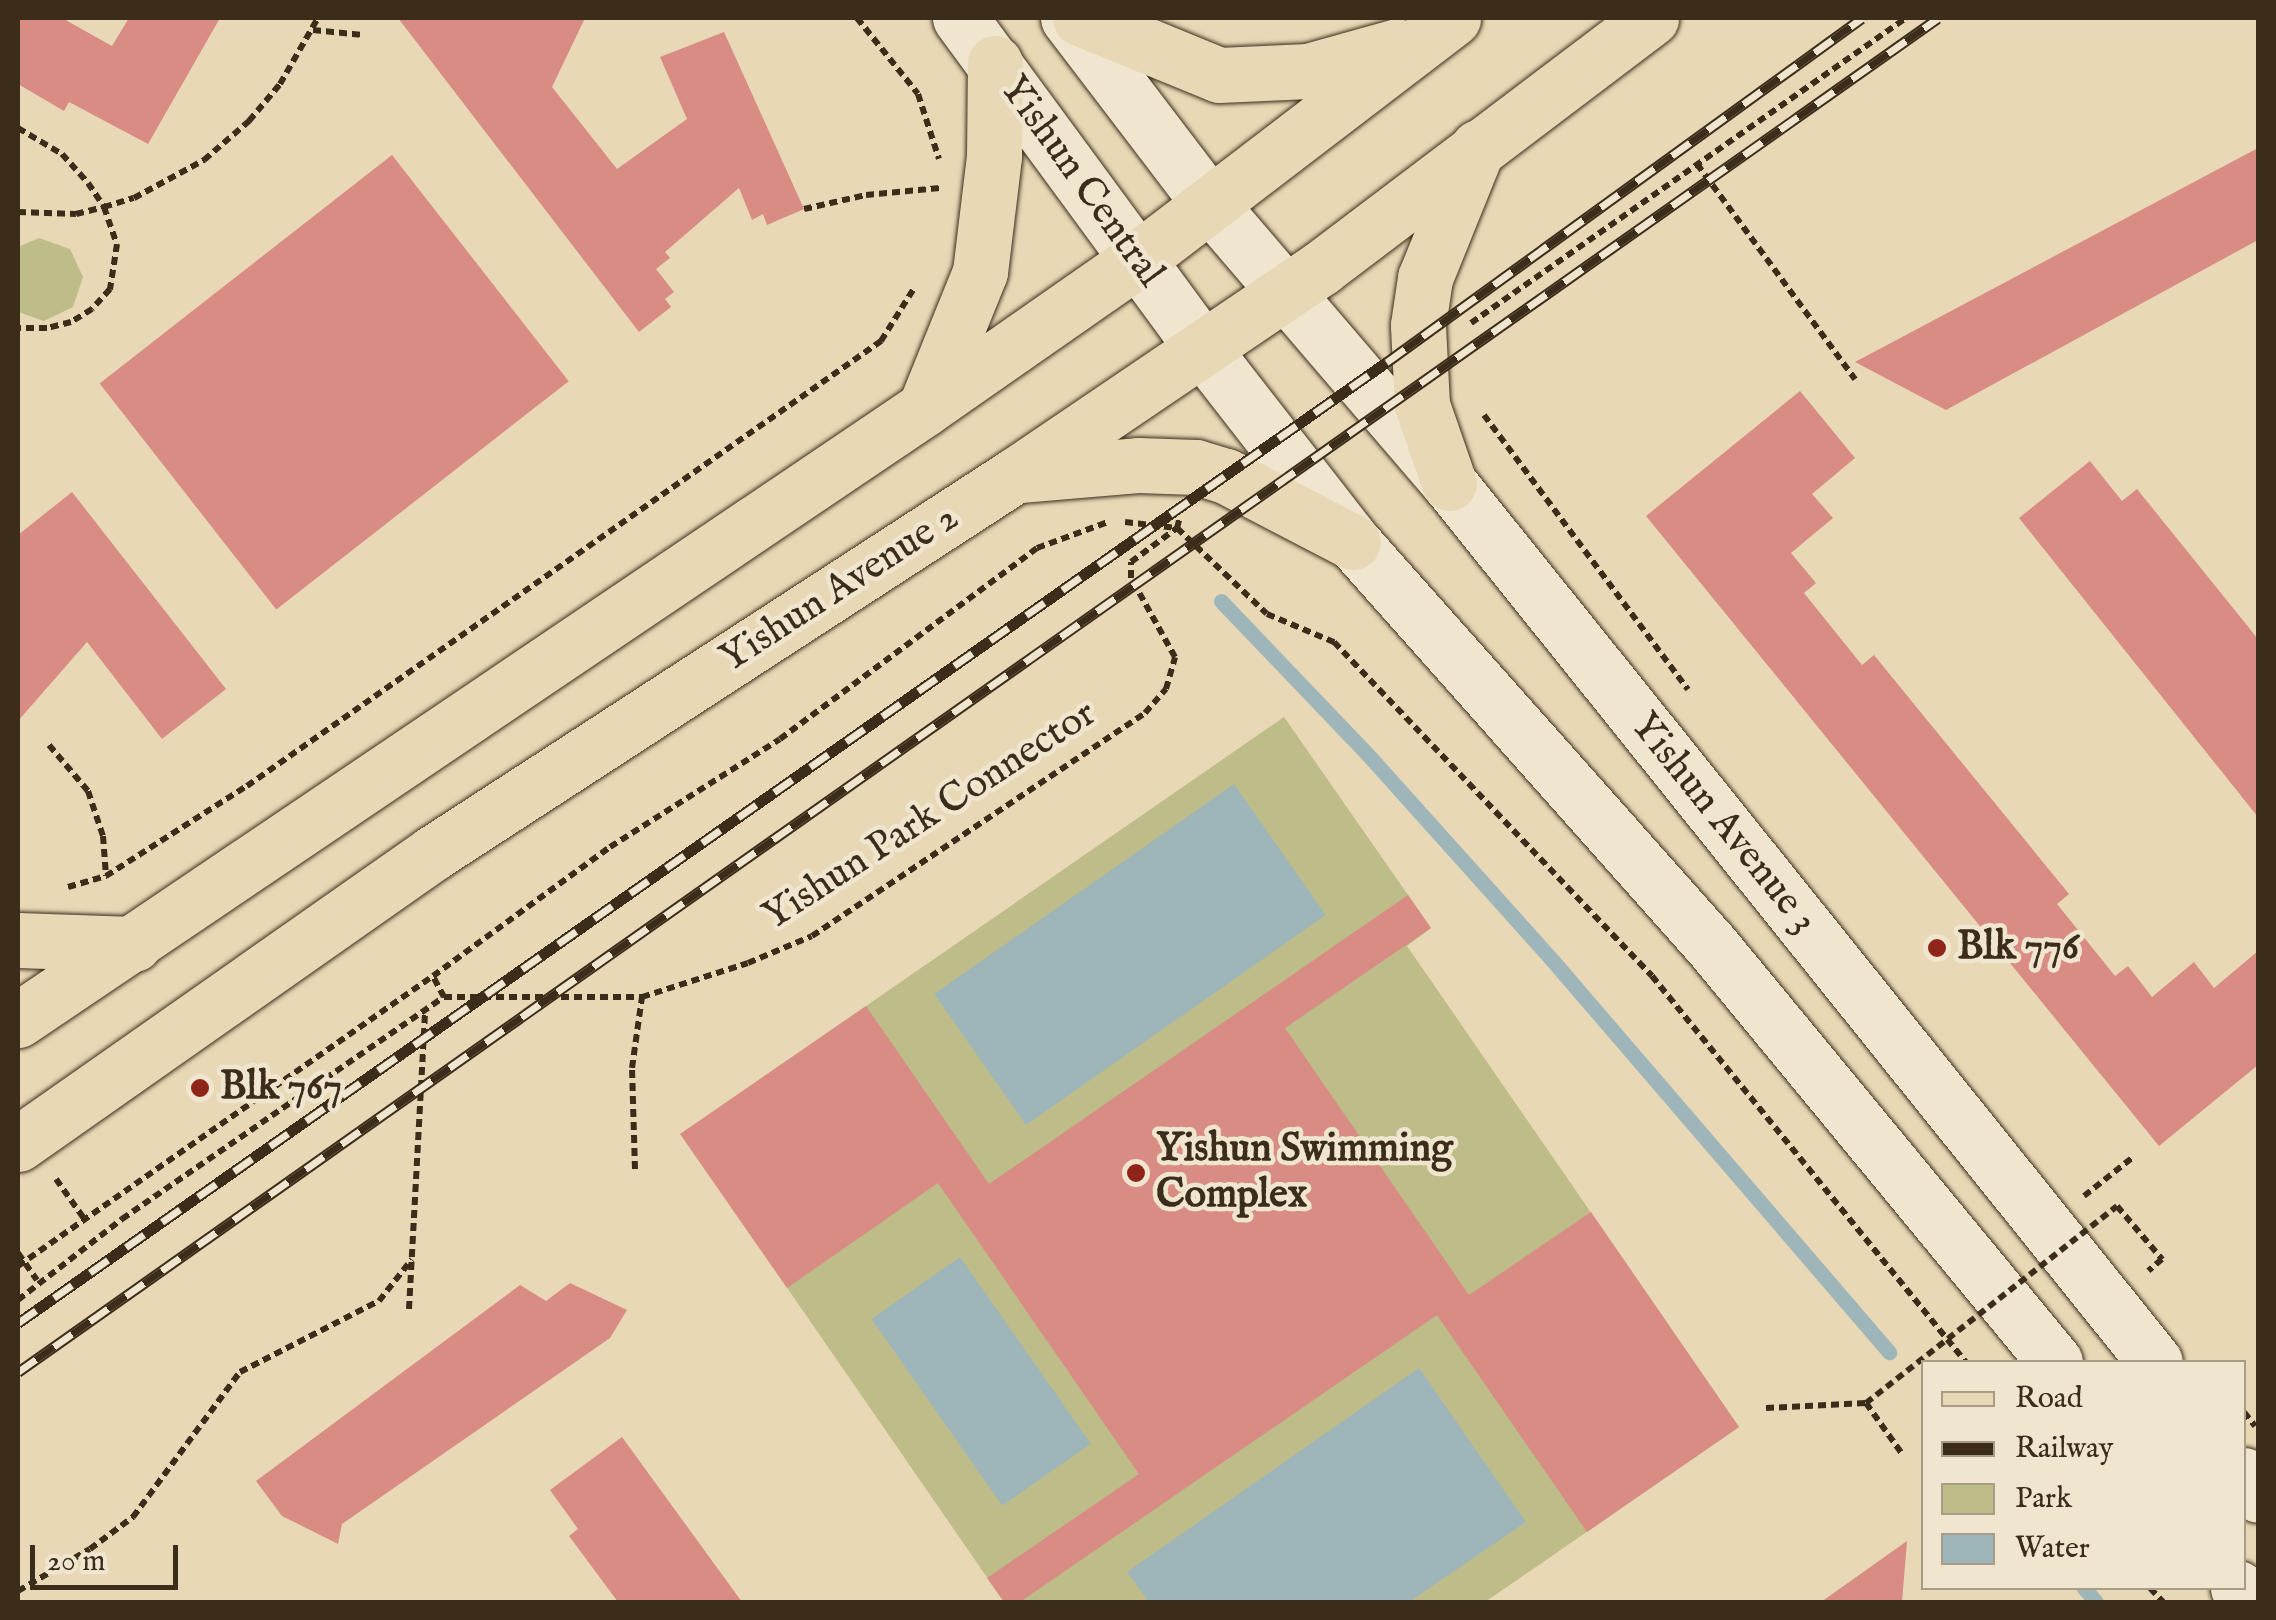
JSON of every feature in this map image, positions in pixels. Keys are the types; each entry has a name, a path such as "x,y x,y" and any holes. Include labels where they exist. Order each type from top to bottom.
{"main road":[{"name":"Yishun Central","path":"960,18 1202,348"},
{"path":"1068,18 1209,203 1284,291"},
{"path":"1080,18 1220,75 1308,71 1439,28"},
{"name":"Yishun Avenue 2","path":"18,1144 433,853 1014,476 1202,348 1650,18"},
{"path":"18,1020 925,408 1136,260 1439,28"},
{"path":"925,408 980,272 994,157 995,63"},
{"path":"1449,483 1422,404 1418,325 1425,278 1480,144"},
{"name":"Yishun Avenue 3","path":"1284,291 1449,483 2153,1360"},
{"path":"1202,348 1353,542 1712,946 2053,1360"},
{"path":"1014,476 1138,465 1196,467 1226,476 1353,542"},
{"path":"18,940 134,944"}],"path":[{"path":"18,212 76,214 104,207 134,198 204,160 260,108 318,18"},
{"path":"858,18 918,94 939,161 942,203"},
{"path":"1465,326 1906,18"},
{"path":"313,30 363,35"},
{"path":"18,128 62,154 104,207 117,244 110,289 92,308 72,322 47,328 18,328"},
{"path":"1698,164 1855,378"},
{"path":"804,209 866,196 942,188"},
{"path":"60,890 106,876 247,786 881,342 918,279"},
{"path":"21,1264 434,976 610,847 780,739 1037,548 1112,520 1177,528 1266,614 1334,642 1652,976 1964,1360"},
{"name":"Yishun Park Connector","path":"444,996 642,997 748,963 812,936 1145,713 1166,690 1175,657 1131,578 1131,562 1177,528"},
{"path":"49,746 88,791 103,836 106,876"},
{"path":"18,1300 37,1280 444,996 434,976"},
{"path":"635,1170 632,1068 642,997"},
{"path":"409,1309 426,1009"},
{"path":"2075,1203 2133,1157"},
{"path":"1766,1408 1866,1403 2117,1206 2162,1260 2147,1271 2138,1261"},
{"path":"18,1253 21,1264 37,1280"},
{"path":"18,1590 90,1549 133,1517 240,1372 379,1302 412,1259"},
{"path":"1866,1403 1903,1455"}],"green space":[{"path":"39,238 70,249 83,277 73,307 44,321 18,312 18,247"},
{"name":"Yishun Swimming Complex","path":"1284,717 1431,928 1407,946 1739,1427 1485,1602 1004,1602 681,1134"}],"water":[{"path":"1234,784 1326,915 1026,1125 934,994"},
{"path":"960,1257 1091,1444 1002,1506 872,1319"},
{"path":"1419,1368 1526,1522 1409,1602 1149,1602 1127,1572"}],"building":[{"path":"18,18 62,18 112,46 129,18 220,18 148,144 69,102 64,111 18,84"},
{"path":"398,18 585,18 552,87 617,169 687,119 660,57 724,32 804,209 767,225 763,214 752,220 739,188 665,252 670,258 656,269 674,292 665,299 671,307 639,332"},
{"path":"2258,148 2258,240 1946,410 1855,362"},
{"path":"392,155 569,381 276,610 100,383"},
{"path":"1800,391 1855,458 1812,494 1833,518 1791,553 1816,583 1804,593 1862,665 1874,655 2069,894 2057,904 2115,976 2128,966 2152,997 2194,962 2214,988 2258,951 2258,1065 2159,1146 1646,516"},
{"path":"2090,461 2122,501 2137,489 2258,639 2258,817 2019,518"},
{"path":"72,492 226,689 162,739 87,642 18,721 18,535"},
{"path":"1408,895 1431,928 1285,1028 1469,1295 1591,1212 1739,1427 1587,1532 1437,1315 1020,1602 1004,1602 987,1578 1139,1474 938,1183 787,1288 680,1134 866,1006 989,1184"},
{"path":"570,1283 627,1310 610,1338 342,1524 338,1544 282,1516 256,1481 520,1285 546,1301"},
{"path":"622,1437 742,1602 618,1602 569,1536 578,1529 550,1490"},
{"path":"1907,1541 1902,1602 1821,1602"}],"waterway":[{"path":"1221,601 1370,757 1553,961 1889,1352"},
{"path":"2086,1590 2096,1602"}],"railway":[{"path":"18,1323 1387,362 1862,18"},
{"path":"18,1372 1938,18"}],"place":[{"name":"Blk 776","path":"1937,948"},
{"name":"Blk 767","path":"200,1088"},
{"name":"Yishun Swimming Complex","path":"1136,1173"}]}
